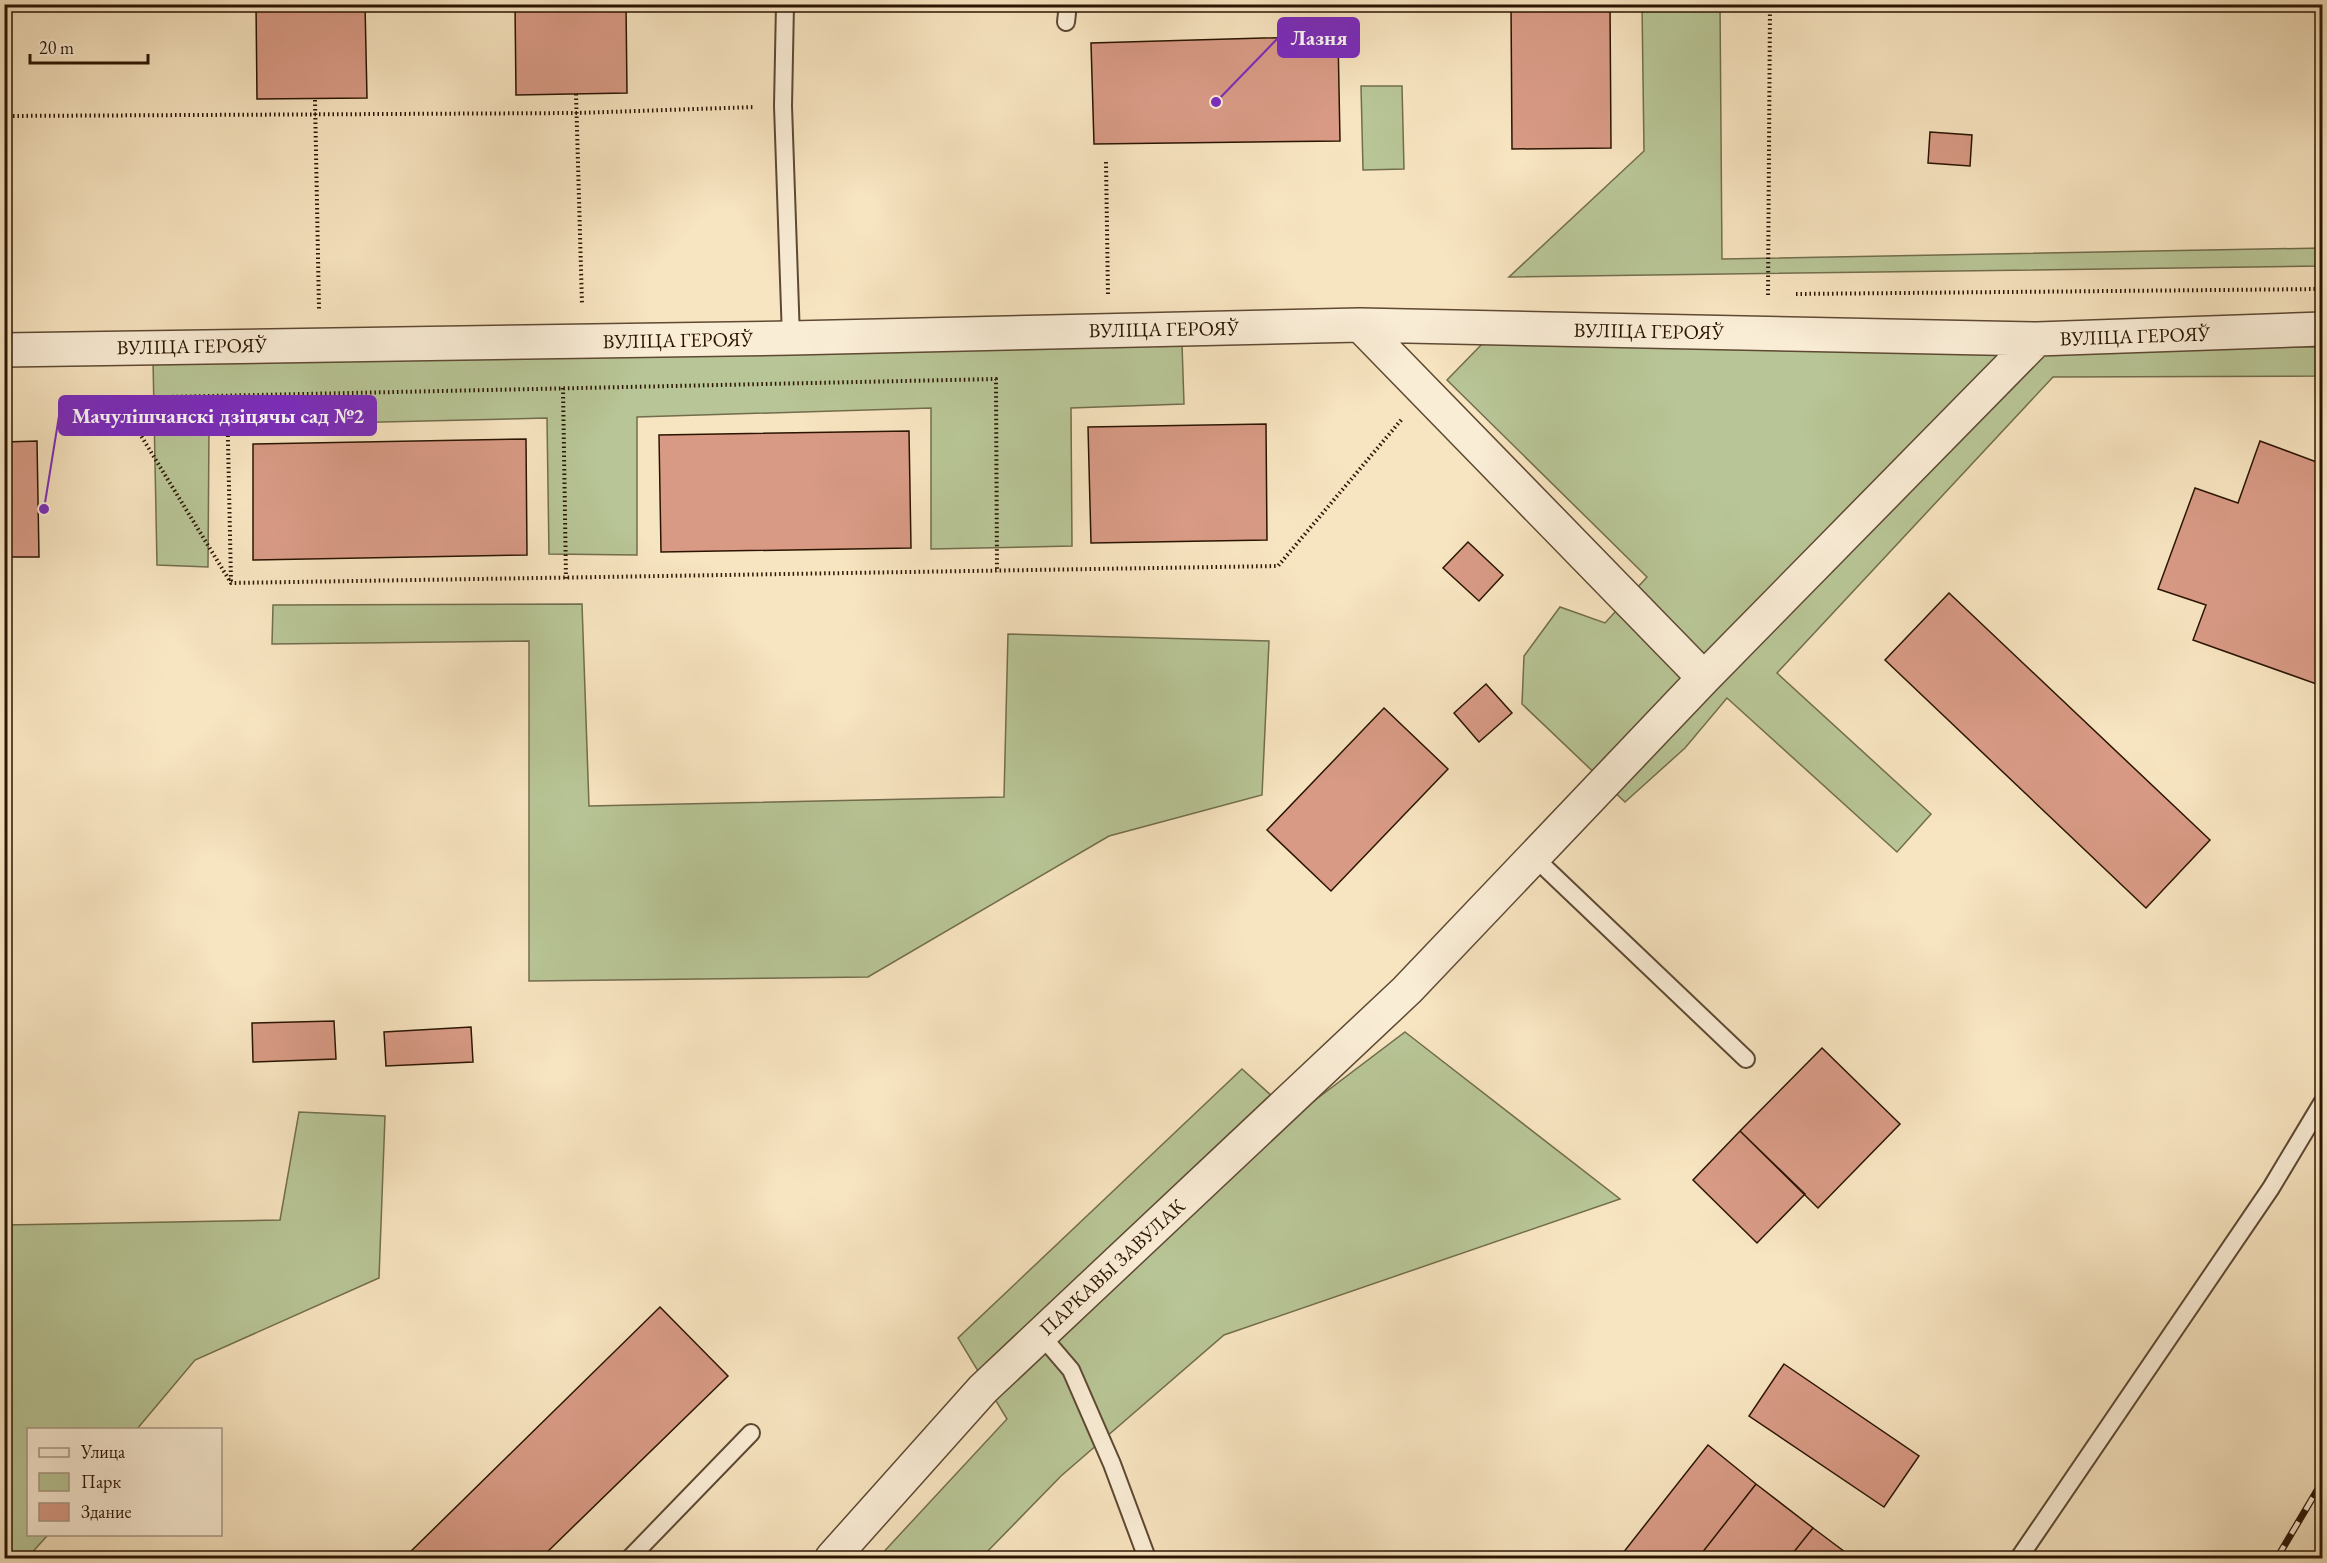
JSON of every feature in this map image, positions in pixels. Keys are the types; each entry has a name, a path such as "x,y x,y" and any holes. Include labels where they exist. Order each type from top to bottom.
{"street":[{"name":"ВУЛІЦА ГЕРОЯЎ","path":"4,350 791,338 1360,324 2037,339 2322,329"},
{"path":"1360,324 1704,678"},
{"name":"ПАРКАВЫ ЗАВУЛАК","path":"832,1558 983,1389 1407,990 1704,678 2037,339"}],"lane":[{"path":"784,4 783,106 791,338"},
{"path":"1066,22 1068,4"},
{"path":"1535,858 1746,1059"},
{"path":"2019,1558 2271,1188 2322,1103"},
{"path":"1041,1335 1071,1370 1112,1464 1147,1558"},
{"path":"630,1558 751,1433"}],"path":[{"path":"1768,295 1770,4"},
{"path":"576,94 582,341"},
{"path":"315,100 319,344"},
{"path":"4,116 577,113 783,106"},
{"path":"1106,162 1108,306"},
{"path":"231,583 118,398 996,379 997,572"},
{"path":"563,388 566,579"},
{"path":"231,583 1278,566 1426,390"},
{"path":"226,395 231,583"}],"green space":[{"path":"1642,5 1720,5 1722,259 2322,248 2322,266 1509,277 1644,151"},
{"path":"1361,86 1402,86 1404,169 1363,170"},
{"path":"1483,343 2322,347 2322,376 2053,377 1777,673 1931,814 1897,852 1727,698 1685,748 1625,802 1522,704 1524,656 1560,607 1605,623 1647,577 1447,380"},
{"path":"1182,344 1184,404 1071,408 1072,546 931,549 931,408 637,417 637,555 549,554 547,418 209,426 208,567 157,565 153,360"},
{"path":"582,604 589,806 1004,797 1008,634 1269,641 1262,795 1109,836 868,977 529,981 529,641 272,644 273,605"},
{"path":"1405,1032 1620,1199 1224,1335 1061,1476 981,1558 878,1558 1007,1419 958,1338 1242,1069 1294,1116"},
{"path":"299,1112 385,1116 379,1278 195,1360 138,1428 27,1428 27,1536 47,1536 27,1558 5,1558 5,1225 280,1220"}],"building":[{"path":"256,4 365,4 367,98 257,99"},
{"path":"515,4 626,4 627,93 516,95"},
{"path":"1511,4 1610,4 1611,148 1512,149"},
{"path":"1338,36 1340,141 1094,144 1091,43"},
{"path":"1930,132 1972,135 1970,166 1928,163"},
{"path":"1266,424 1267,540 1091,543 1088,427"},
{"path":"909,431 911,548 661,552 659,435"},
{"path":"526,439 527,555 253,560 253,444"},
{"path":"37,441 39,557 4,557 4,442"},
{"path":"2260,441 2322,464 2322,686 2193,640 2206,605 2158,589 2195,488 2238,503"},
{"path":"1468,542 1503,575 1479,601 1443,568"},
{"path":"1949,593 2210,840 2146,908 1885,660"},
{"path":"1486,684 1512,713 1479,742 1454,713"},
{"path":"1384,708 1448,769 1331,891 1267,830"},
{"path":"334,1021 336,1059 253,1062 252,1023"},
{"path":"471,1027 473,1062 386,1066 384,1032"},
{"path":"1822,1048 1900,1124 1818,1208 1740,1131"},
{"path":"1740,1131 1805,1194 1757,1243 1693,1180"},
{"path":"660,1307 728,1376 541,1558 404,1558"},
{"path":"1784,1364 1919,1456 1884,1507 1749,1416"},
{"path":"1708,1445 1756,1484 1698,1558 1619,1558"},
{"path":"1756,1484 1813,1528 1789,1558 1698,1558"},
{"path":"1813,1528 1853,1558 1789,1558"}],"railway":[{"path":"2277,1558 2322,1482"}],"place":[{"name":"Лазня","path":"1216,102"},
{"name":"Мачулішчанскі дзіцячы сад №2","path":"44,509"}]}
